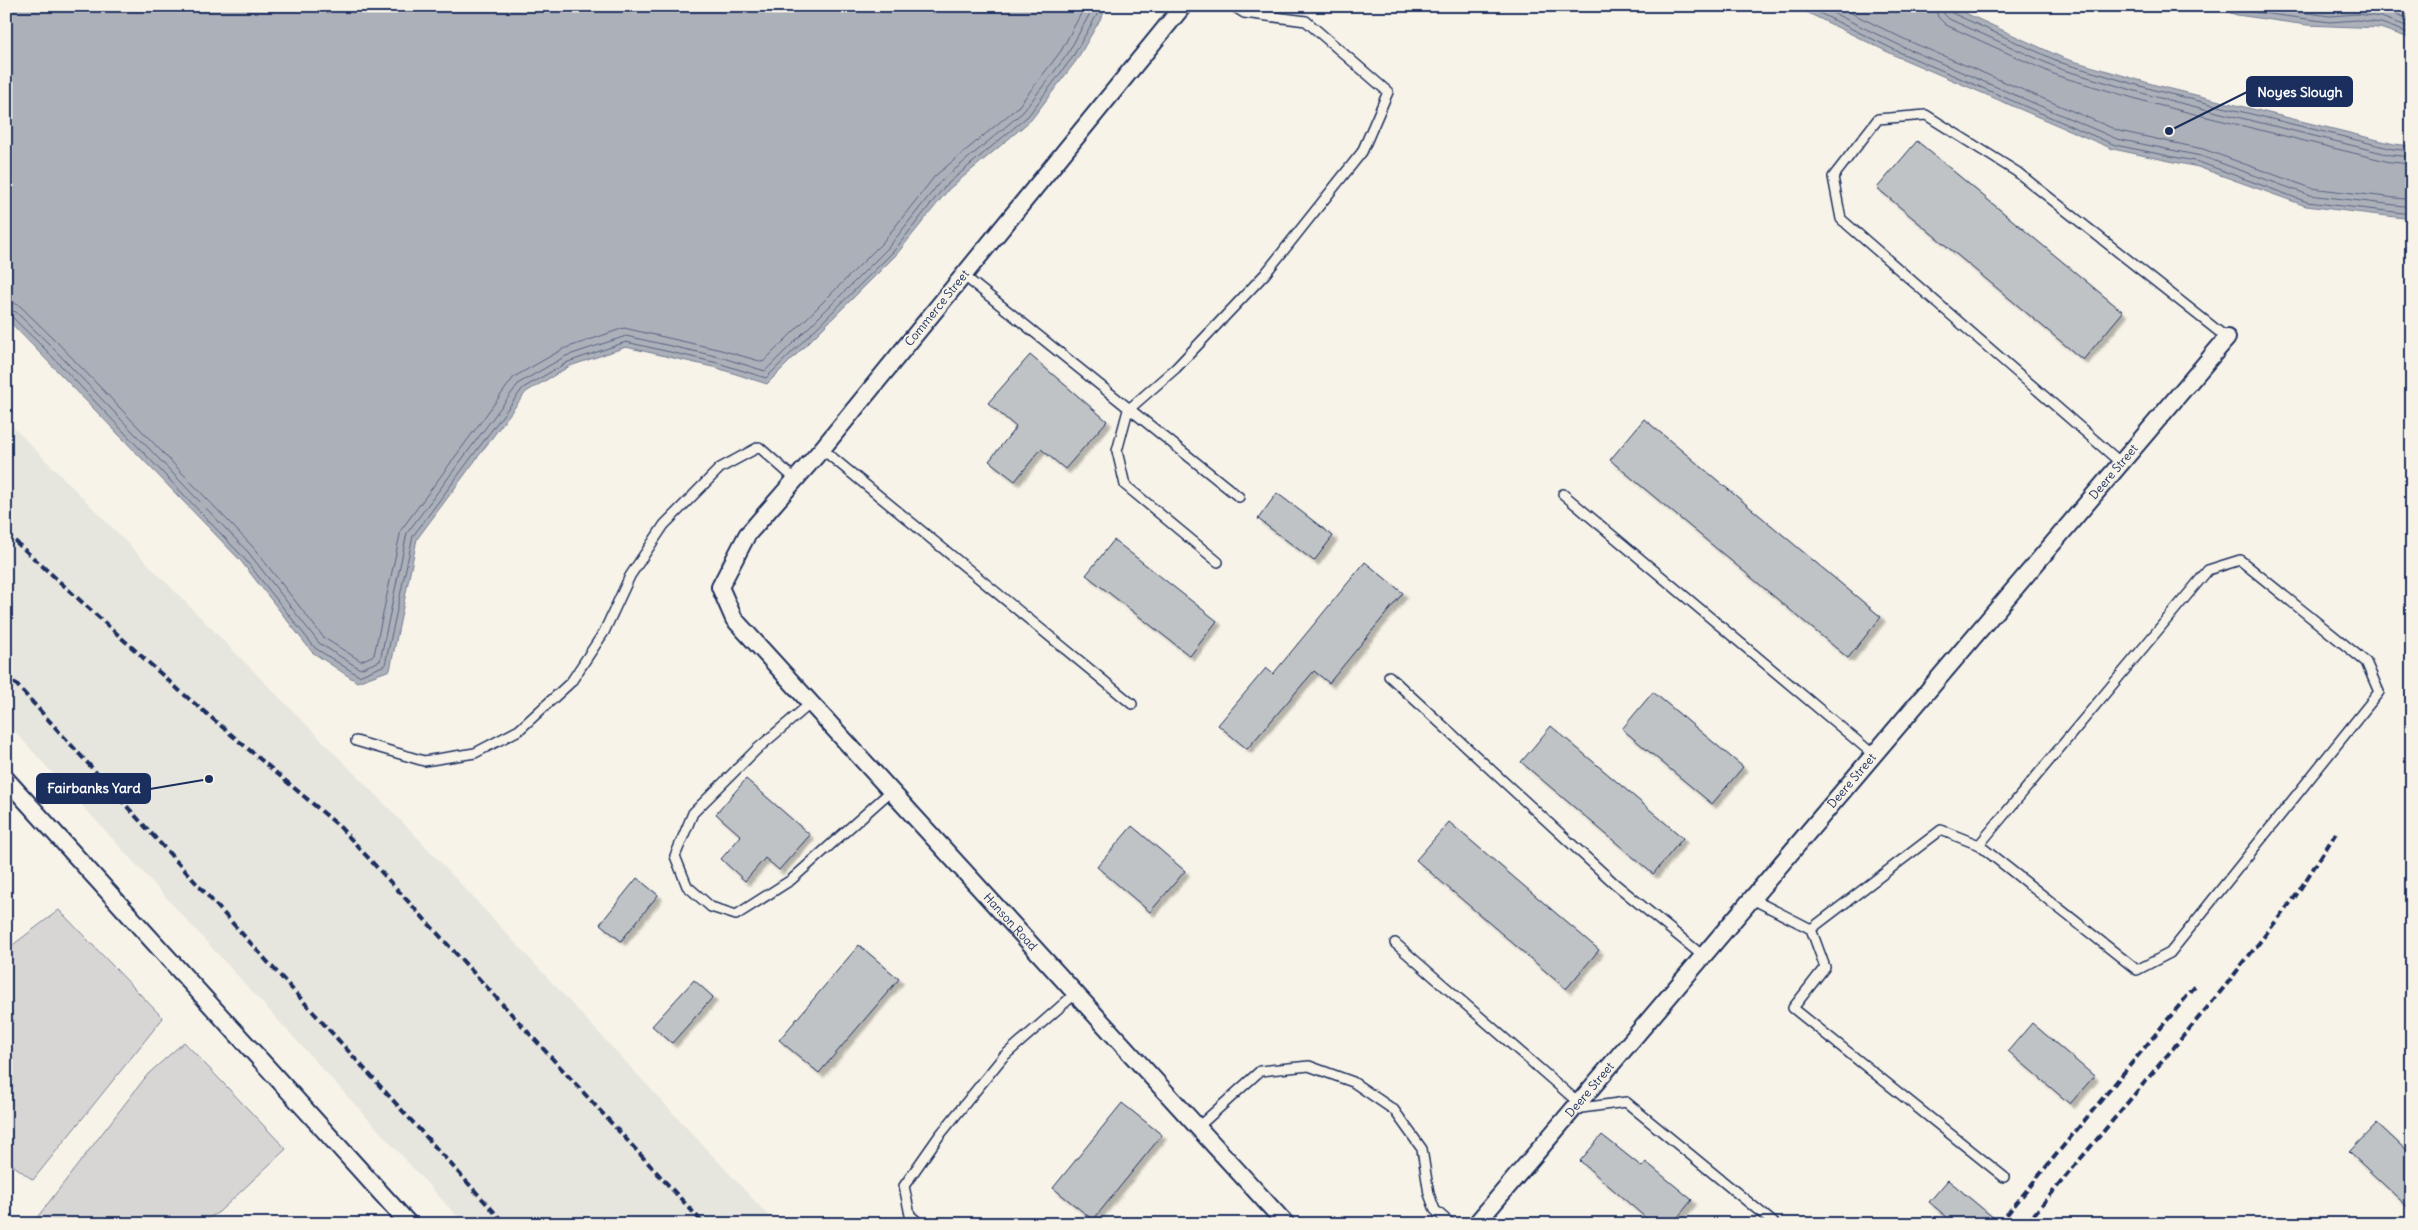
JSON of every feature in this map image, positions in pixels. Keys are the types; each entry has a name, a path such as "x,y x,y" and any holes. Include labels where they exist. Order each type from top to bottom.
{"street":[{"name":"Commerce Street","path":"734,619 720,587 747,535 822,449 1183,6"},
{"name":"Deere Street","path":"1476,1224 2227,338"},
{"name":"Hanson Road","path":"734,619 1286,1224"},
{"path":"6,779 409,1224"}],"lane":[{"path":"1218,562 1125,485 1117,451 1128,410 1176,368 1265,274 1362,152 1388,92 1306,21 1244,13 1233,6"},
{"path":"2121,462 1841,219 1833,177 1878,119 1926,115 2017,172 2227,338"},
{"path":"963,276 1239,497"},
{"path":"356,741 424,761 475,753 519,730 572,682 604,632 630,576 664,525 720,468 758,447 795,479"},
{"path":"822,449 1132,704"},
{"path":"1563,494 1874,755"},
{"path":"1811,929 1941,830 1979,844 2137,970 2170,952 2379,692 2366,662 2240,560 2208,570 1979,844"},
{"path":"1389,676 1614,883 1703,956"},
{"path":"811,703 756,750 694,813 675,856 687,886 711,907 736,915 792,880 891,791"},
{"path":"1752,899 1811,929 1825,967 1793,1008 2004,1176"},
{"path":"1395,942 1576,1106 1626,1102 1775,1224"},
{"path":"920,1224 910,1214 904,1186 939,1136 1003,1057 1076,993"},
{"path":"1198,1127 1260,1071 1309,1066 1353,1082 1394,1110 1422,1149 1429,1194 1435,1210 1451,1224"}],"shaded area":[{"path":"6,420 416,836 776,1224 464,1224 6,722"},
{"path":"59,910 163,1018 33,1180 6,1160 6,950"},
{"path":"184,1042 286,1149 219,1212 199,1224 32,1224 148,1074"}],"water":[{"path":"6,6 1108,6 1076,61 1031,120 949,189 896,255 767,384 717,368 626,347 570,366 526,392 417,539 390,670 357,682 312,652 240,560 6,318"},
{"path":"1794,6 1950,6 2063,58 2159,86 2394,144 2412,146 2412,219 2306,206 2198,167 2113,149 1896,56"},
{"path":"2209,6 2412,6 2412,39 2380,28 2307,25 2237,15"}],"building":[{"path":"1917,141 2123,312 2083,360 1877,188"},
{"path":"1030,355 1107,421 1065,469 1041,449 1015,481 989,461 1016,427 988,403"},
{"path":"1644,419 1881,617 1848,658 1610,460"},
{"path":"1277,493 1333,536 1314,561 1258,519"},
{"path":"1114,540 1217,621 1190,656 1086,575"},
{"path":"1365,562 1403,593 1329,683 1314,671 1247,749 1218,725 1266,668 1273,674"},
{"path":"1653,692 1743,767 1712,804 1622,729"},
{"path":"1551,726 1683,838 1653,874 1521,762"},
{"path":"746,779 810,835 779,870 765,858 745,881 721,859 741,836 716,814"},
{"path":"1449,822 1599,950 1566,989 1416,860"},
{"path":"1132,826 1185,871 1150,912 1097,867"},
{"path":"637,878 658,895 621,941 600,924"},
{"path":"859,945 899,979 819,1073 779,1040"},
{"path":"694,980 713,997 672,1043 652,1026"},
{"path":"2032,1023 2094,1076 2070,1104 2008,1051"},
{"path":"1122,1103 1162,1135 1093,1220 1053,1188"},
{"path":"2377,1123 2412,1156 2412,1211 2349,1152"},
{"path":"1602,1135 1642,1167 1646,1162 1692,1200 1672,1224 1653,1224 1580,1161"},
{"path":"1948,1180 2001,1224 1955,1224 1929,1202"}],"railway":[{"path":"6,533 181,692 339,826 704,1224"},
{"path":"6,673 505,1224"},
{"path":"2026,1224 2226,985 2295,897 2336,833"},
{"path":"1999,1224 2197,984"}],"place":[{"name":"Noyes Slough","path":"2169,131"},
{"name":"Fairbanks Yard","path":"209,779"}]}
